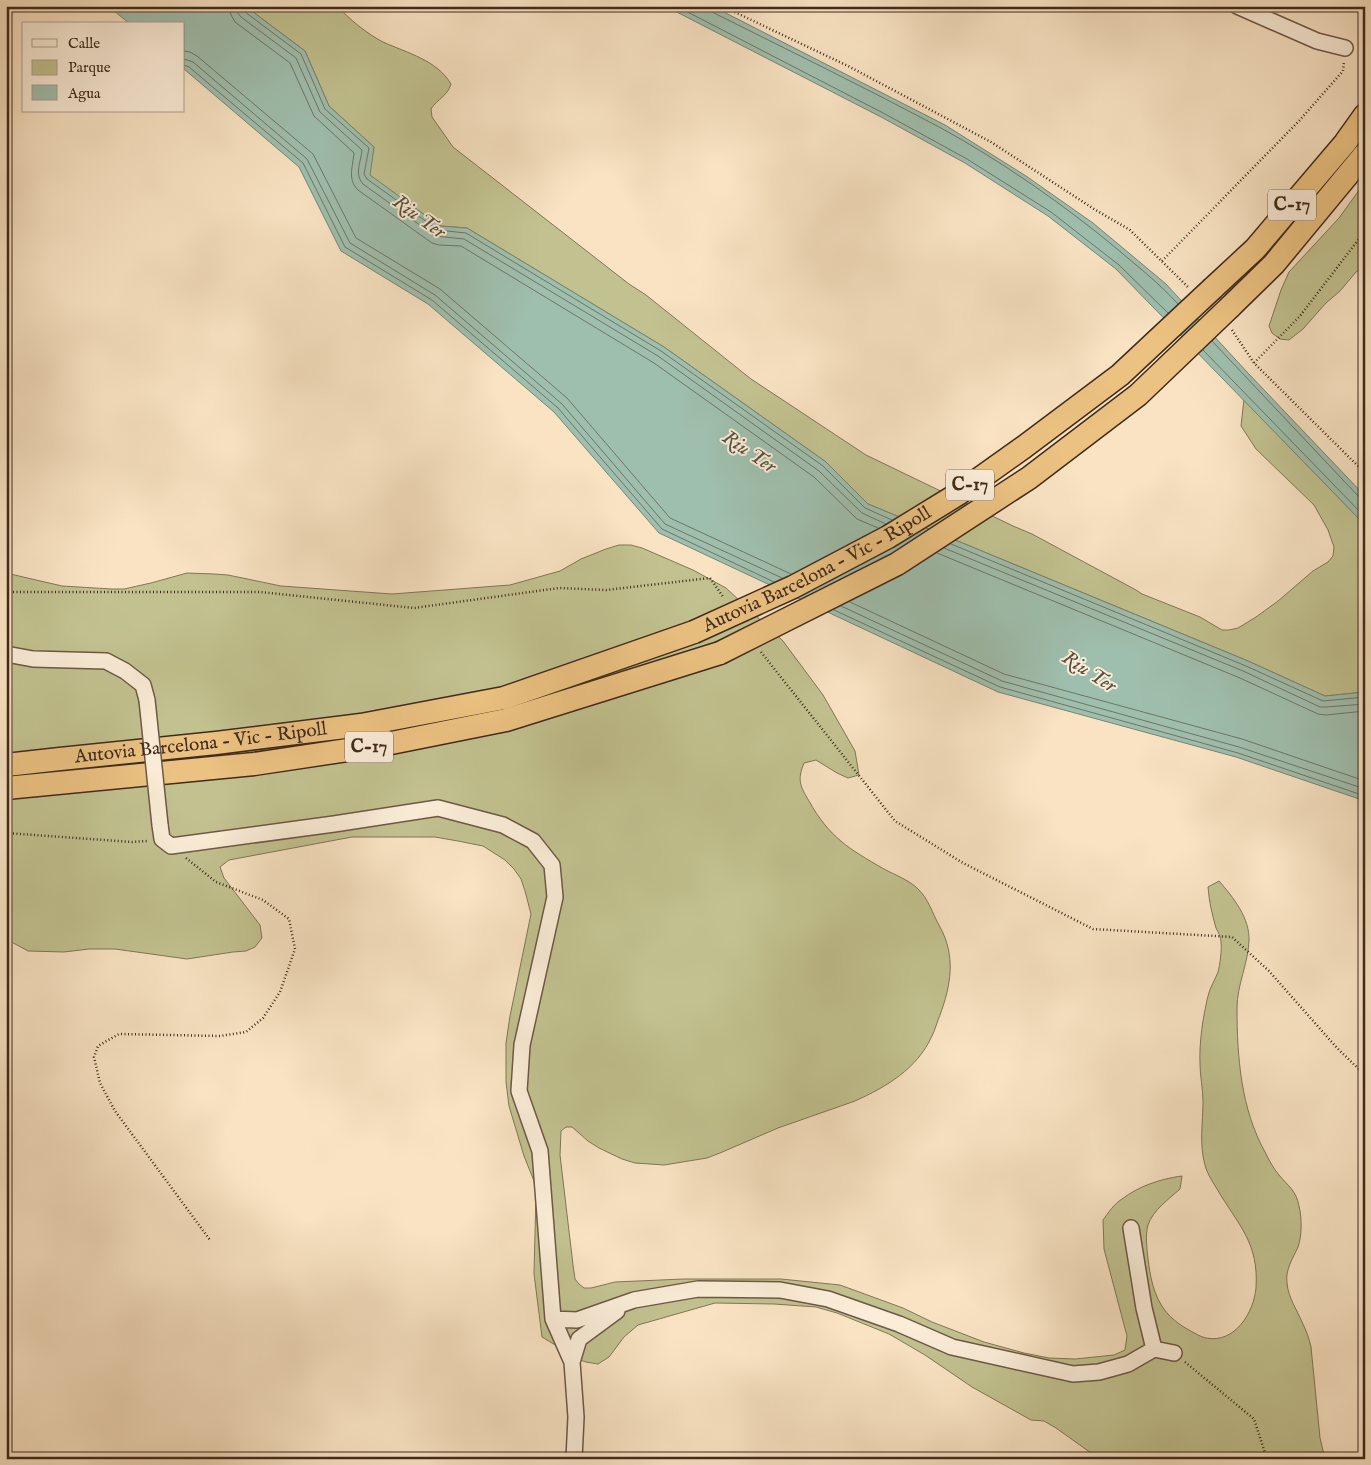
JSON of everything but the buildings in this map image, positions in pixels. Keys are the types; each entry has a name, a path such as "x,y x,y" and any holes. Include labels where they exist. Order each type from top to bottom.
{"highway":[{"name":"Autovia Barcelona - Vic - Ripoll","path":"6,765 216,743 361,725 504,698 694,632 801,583 888,537 958,494 1120,375 1203,290 1255,249 1345,143 1365,115"},
{"name":"Autovia Barcelona - Vic - Ripoll","path":"6,788 254,764 381,746 506,720 720,653 897,564 1028,478 1138,395 1228,316 1274,264 1365,154"}],"street":[{"path":"1237,6 1317,41 1345,48"},
{"path":"6,654 33,659 106,661 125,671 144,685 148,700 164,837 334,824 438,808 503,826 533,841 552,865 555,897 522,1045 519,1091 540,1152 553,1320 572,1362 576,1417 574,1459"},
{"path":"1131,1228 1144,1308 1154,1349"},
{"path":"553,1320 577,1320 634,1300 698,1289 780,1290 828,1299 899,1324 952,1347 1073,1374 1099,1372 1128,1364 1154,1349 1174,1353"},
{"path":"572,1362 579,1340 634,1300"}],"path":[{"path":"722,6 848,66 991,142 1094,209 1130,230 1162,261 1203,290"},
{"path":"1162,261 1299,121 1343,71 1345,48"},
{"path":"1254,362 1300,316 1365,231"},
{"path":"1228,316 1233,332 1254,362 1365,474"},
{"path":"6,592 260,592 414,608 559,588 606,590 710,578 726,602"},
{"path":"759,648 895,821 963,864 1093,929 1232,937 1269,971 1337,1048 1365,1075"},
{"path":"6,833 132,842 164,837 216,882 263,900 289,919 295,949 280,992 263,1018 246,1032 220,1036 119,1034 98,1046 94,1057 100,1083 115,1111 210,1240"},
{"path":"1174,1353 1254,1419 1267,1459"}],"green space":[{"path":"245,6 338,6 353,21 377,39 430,63 451,84 447,92 431,109 432,117 453,147 629,284 646,295 751,379 866,455 1032,534 1142,594 1200,617 1222,630 1238,628 1278,601 1313,571 1328,562 1333,556 1334,547 1328,530 1314,505 1256,449 1241,426 1244,399 1365,525 1365,692 1325,696 1248,661 868,504 826,462 664,347 467,228 440,226 369,175 374,147 329,106 305,51"},
{"path":"1365,182 1365,266 1356,272 1303,329 1289,340 1280,339 1272,333 1269,326 1289,272 1339,218"},
{"path":"619,545 631,545 642,548 693,570 726,588 783,641 823,695 855,751 859,775 848,778 816,760 804,763 800,779 803,791 824,824 841,841 872,862 909,882 921,892 945,938 950,960 950,971 944,1004 926,1048 899,1076 878,1090 855,1101 778,1128 707,1158 664,1165 635,1163 622,1159 588,1141 572,1127 566,1127 561,1131 560,1155 575,1279 584,1288 615,1282 683,1279 781,1279 840,1285 903,1308 932,1322 984,1342 1024,1353 1049,1358 1075,1359 1114,1355 1125,1350 1127,1336 1104,1249 1103,1220 1116,1203 1135,1190 1158,1181 1182,1176 1180,1189 1157,1210 1148,1225 1146,1238 1152,1281 1164,1309 1179,1324 1206,1338 1216,1339 1226,1336 1234,1331 1247,1316 1256,1288 1256,1272 1251,1246 1246,1235 1208,1174 1203,1157 1203,1101 1200,1069 1201,1038 1208,996 1218,972 1221,949 1208,887 1219,881 1240,908 1249,932 1247,958 1237,999 1238,1045 1242,1082 1250,1118 1265,1152 1275,1170 1294,1192 1298,1201 1301,1227 1300,1238 1288,1269 1287,1283 1291,1298 1311,1347 1320,1438 1325,1459 1097,1459 1056,1428 1044,1421 1031,1420 972,1387 925,1355 889,1334 837,1313 816,1307 715,1303 638,1325 624,1337 609,1357 598,1364 580,1360 542,1337 534,1274 536,1193 534,1181 524,1156 509,1106 506,1082 506,1043 510,1016 531,914 521,879 514,869 505,860 483,846 435,837 352,837 229,860 220,867 224,878 260,925 262,938 255,947 246,951 187,959 115,949 89,949 64,952 28,951 6,939 6,573 62,586 112,589 124,589 187,573 214,574 281,586 392,594 510,585 560,571 581,559"}],"water":[{"name":"Riu Ter","path":"108,6 245,6 305,51 329,106 374,147 370,175 440,226 467,228 664,347 826,462 868,504 1248,661 1325,696 1365,692 1365,801 1236,757 998,692 659,533 554,412 428,304 341,251 299,167 185,70 185,22 128,22"},
{"path":"665,6 712,6 945,125 1026,176 1093,223 1166,284 1365,496 1365,525 1116,269 1048,216 965,163 883,118"}]}
